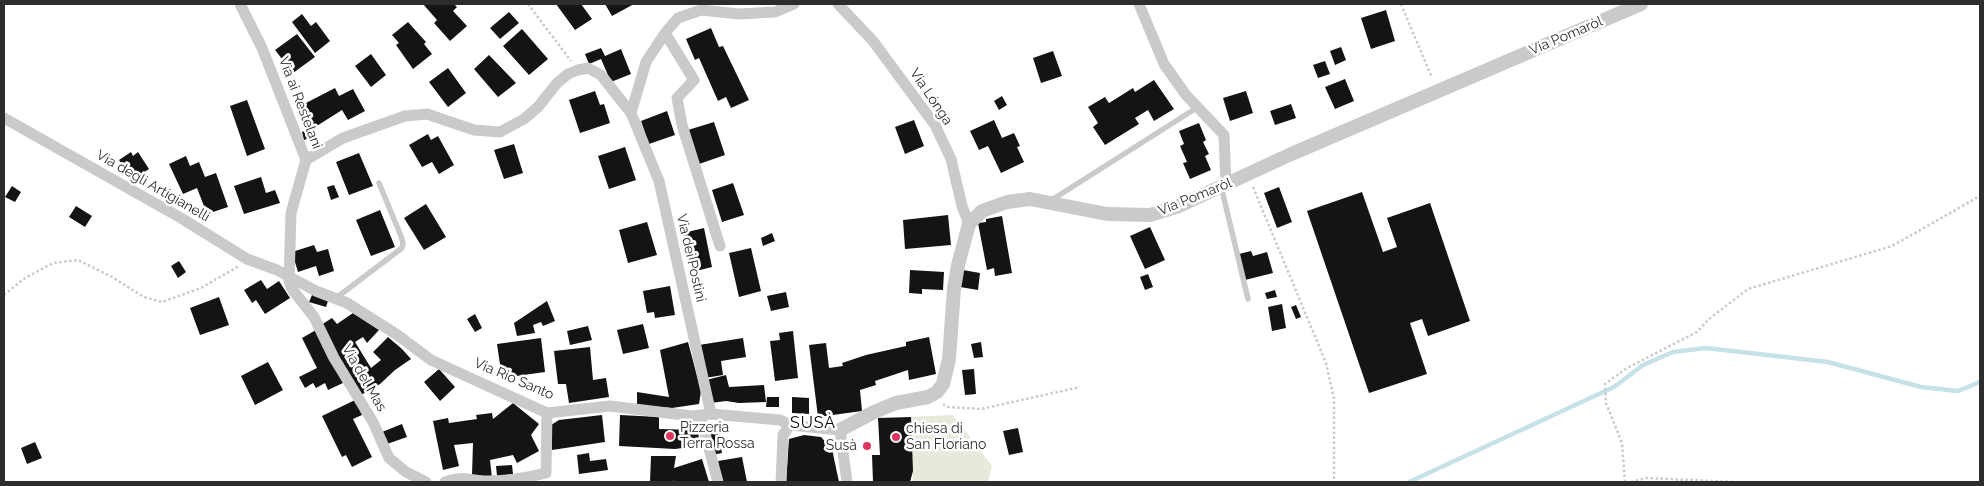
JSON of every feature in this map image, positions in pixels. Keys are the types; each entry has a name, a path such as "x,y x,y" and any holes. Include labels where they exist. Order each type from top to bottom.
{"street":[{"name":"Via ai Restelani","path":"240,4 262,48 306,160 291,214 288,264 290,277"},
{"path":"631,113 646,62 665,32 678,18 701,10 739,14 775,12 794,4"},
{"name":"Via Lónga","path":"838,4 873,41 935,125 951,159 962,206 969,224"},
{"path":"1139,4 1164,64 1186,95 1224,134 1224,185"},
{"name":"Via Pomaròl","path":"969,224 982,211 1007,202 1030,199 1107,214 1150,215 1179,206 1248,174 1395,114 1440,90 1640,4"},
{"name":"Via dei Postini","path":"665,32 694,80 676,98 682,126 720,246"},
{"name":"Via dei Postini","path":"578,70 588,68 601,75 631,113 659,181 718,482"},
{"path":"306,160 343,138 405,116 427,114 474,130 500,132 524,119 538,107 557,83 568,74 578,70"},
{"name":"Via degli Artigianelli","path":"4,118 181,218 247,258 290,277"},
{"path":"847,482 840,430 896,403 928,397 938,392 947,373 954,289 969,224"},
{"name":"Via Rio Santo","path":"290,277 316,291 347,303 396,334 431,360 547,413 610,406 780,420 790,425 840,430"},
{"name":"Via del Mas","path":"290,277 289,281 292,289 314,317 334,358 373,422 389,458 406,472 426,482"},
{"path":"445,482 464,477 485,481 549,478 547,413"},
{"path":"781,482 783,434 790,425"}],"lane":[{"path":"1048,202 1198,107"},
{"path":"336,298 402,248 401,236 379,183"},
{"path":"1224,185 1248,299"}],"path":[{"path":"528,4 578,70"},
{"path":"1401,4 1430,75 1440,90"},
{"path":"1248,174 1326,363 1334,399 1334,482"},
{"path":"1625,482 1622,444 1606,403 1606,384 1627,368 1697,332 1709,318 1748,289 1892,246 1980,196"},
{"path":"4,295 25,278 53,263 78,260 112,277 144,298 162,302 202,288 235,270 247,258"},
{"path":"928,397 948,407 981,409 1080,387"},
{"path":"1631,482 1647,478 1735,482"}],"green space":[{"path":"953,415 992,466 988,482 913,482 911,417"}],"building":[{"path":"423,4 454,4 457,7 453,11 467,26 450,41 434,23 437,20"},
{"path":"556,4 581,4 592,19 575,30"},
{"path":"605,4 634,4 612,16"},
{"path":"1386,10 1395,41 1371,49 1361,18"},
{"path":"509,12 519,23 500,39 490,28"},
{"path":"302,14 311,26 316,22 330,41 315,53 292,22"},
{"path":"408,22 426,42 424,44 432,54 413,69 396,45 399,43 392,35"},
{"path":"711,28 719,47 723,46 749,100 731,108 726,97 718,101 699,58 695,60 686,39"},
{"path":"522,29 548,59 529,75 503,46"},
{"path":"297,34 315,57 293,73 275,50"},
{"path":"1341,47 1346,60 1335,65 1330,51"},
{"path":"601,48 605,56 621,49 631,74 611,82 601,59 589,64 585,54"},
{"path":"1053,51 1062,76 1041,83 1033,58"},
{"path":"371,54 386,75 371,87 355,66"},
{"path":"489,55 516,83 498,97 474,69"},
{"path":"1325,61 1330,74 1318,78 1313,65"},
{"path":"448,68 466,93 448,107 429,82"},
{"path":"1345,79 1354,101 1335,109 1325,87"},
{"path":"1154,80 1174,109 1154,121 1148,110 1135,118 1139,124 1105,145 1093,127 1098,123 1088,107 1105,97 1109,103 1133,88 1135,92"},
{"path":"335,88 339,96 353,89 365,111 348,120 342,110 312,129 301,108 307,105 306,103"},
{"path":"595,91 600,105 604,104 610,123 580,133 569,100"},
{"path":"1246,91 1253,113 1230,121 1223,98"},
{"path":"1002,96 1007,105 999,110 994,101"},
{"path":"247,100 265,149 247,156 230,106"},
{"path":"1291,104 1296,118 1275,125 1270,111"},
{"path":"667,111 675,135 649,144 641,121"},
{"path":"914,120 924,146 905,154 895,127"},
{"path":"994,120 1002,138 1014,133 1020,146 1017,147 1024,162 1001,173 988,146 979,150 970,131"},
{"path":"714,122 725,155 699,164 688,130"},
{"path":"1199,123 1206,140 1203,142 1209,154 1205,156 1211,170 1190,179 1183,163 1187,162 1180,146 1184,144 1179,131"},
{"path":"307,130 310,138 304,140 302,132"},
{"path":"428,134 431,140 438,136 454,165 439,174 432,162 422,167 409,145"},
{"path":"514,144 523,173 504,179 494,150"},
{"path":"625,147 636,180 609,189 598,156"},
{"path":"131,152 133,156 138,152 149,169 132,180 119,160"},
{"path":"359,153 373,186 349,195 336,162"},
{"path":"186,156 190,166 199,162 205,177 216,173 228,207 207,214 197,188 183,194 169,164"},
{"path":"261,177 266,193 275,190 280,203 244,214 234,186"},
{"path":"733,183 744,215 722,222 712,190"},
{"path":"334,185 339,197 331,200 327,187"},
{"path":"12,186 21,192 15,202 5,197"},
{"path":"1279,187 1292,222 1277,228 1264,193"},
{"path":"1362,192 1383,252 1397,247 1387,218 1430,203 1470,321 1428,336 1422,319 1410,323 1427,374 1369,393 1307,211"},
{"path":"426,204 446,237 424,250 404,218"},
{"path":"76,206 92,216 85,227 69,217"},
{"path":"380,210 395,247 371,256 356,220"},
{"path":"948,215 951,245 905,249 903,220"},
{"path":"1002,216 1012,273 995,276 994,268 987,270 978,223 986,222 986,219"},
{"path":"647,222 657,255 628,263 619,230"},
{"path":"1150,227 1165,260 1145,269 1130,236"},
{"path":"704,228 712,267 692,272 683,233"},
{"path":"772,233 775,241 763,246 761,238"},
{"path":"314,245 317,252 328,249 334,271 319,276 316,266 298,272 292,252"},
{"path":"751,248 761,291 739,297 729,253"},
{"path":"1251,251 1253,256 1267,252 1273,273 1245,280 1239,254"},
{"path":"179,261 186,272 178,278 171,266"},
{"path":"910,270 944,272 943,290 922,289 922,294 909,293"},
{"path":"963,270 980,273 978,290 960,287"},
{"path":"1148,274 1153,287 1145,290 1140,277"},
{"path":"261,280 267,289 279,281 290,298 265,314 256,300 252,303 244,290"},
{"path":"670,286 675,315 655,318 654,312 647,313 643,291"},
{"path":"1275,290 1277,297 1267,299 1265,293"},
{"path":"786,292 789,307 771,311 767,296"},
{"path":"312,295 328,301 326,307 309,302"},
{"path":"219,297 229,325 200,335 190,308"},
{"path":"547,301 555,321 543,326 541,322 533,325 535,333 517,336 514,323"},
{"path":"1282,304 1286,328 1272,331 1268,307"},
{"path":"1296,305 1301,317 1296,319 1291,307"},
{"path":"353,313 379,330 367,343 363,337 355,342 371,368 381,360 373,352 388,337 411,359 380,384 361,395 321,325 332,318 337,324"},
{"path":"475,314 482,328 475,332 467,319"},
{"path":"643,324 649,348 623,354 617,330"},
{"path":"588,326 592,340 570,345 567,331"},
{"path":"316,330 343,383 328,390 325,383 316,388 313,383 305,388 299,377 317,368 302,338"},
{"path":"793,331 798,378 775,381 770,341 780,340 779,333"},
{"path":"929,337 936,374 909,380 908,370 875,381 876,385 860,390 862,411 818,417 809,345 826,343 829,368 843,366 842,363 866,355 906,346 906,342"},
{"path":"541,338 545,372 502,378 497,344"},
{"path":"743,338 746,357 721,361 723,375 705,378 699,345"},
{"path":"688,342 701,391 699,404 672,408 637,405 637,392 669,397 660,350"},
{"path":"981,342 983,357 974,358 971,344"},
{"path":"590,347 593,380 606,378 609,397 569,403 566,384 558,384 554,351"},
{"path":"268,362 283,390 255,405 241,376"},
{"path":"439,369 455,387 440,401 424,382"},
{"path":"974,369 976,394 965,395 962,370"},
{"path":"726,375 729,387 764,385 766,402 739,403 726,401 711,403 706,380"},
{"path":"767,397 779,397 779,407 766,407"},
{"path":"792,397 809,398 809,414 792,413"},
{"path":"355,400 362,415 353,419 372,457 352,467 346,455 342,457 322,416"},
{"path":"513,403 539,424 531,435 539,451 517,463 513,455 490,460 492,478 472,475 473,443 454,445 459,466 443,470 433,421 448,418 449,423 477,419 476,415 492,413 493,419"},
{"path":"602,415 605,442 552,450 551,425 559,420"},
{"path":"620,415 659,417 659,429 699,430 698,446 675,449 619,446"},
{"name":"chiesa di San Floriano","path":"911,417 913,471 910,482 873,482 872,455 880,455 878,418"},
{"path":"402,424 407,437 387,444 382,432"},
{"path":"717,428 722,453 712,455 707,430"},
{"path":"1018,428 1023,452 1009,455 1003,431"},
{"path":"804,435 821,437 832,449 839,482 786,482 789,439"},
{"path":"35,442 42,458 27,464 21,448"},
{"path":"589,453 590,461 606,459 608,470 579,474 577,455"},
{"path":"651,456 676,456 674,468 702,459 709,482 674,482 673,480 673,482 650,482"},
{"path":"742,457 747,482 722,482 718,461"},
{"path":"512,465 513,474 497,476 496,466"}],"waterway":[{"path":"1409,482 1614,387 1643,365 1673,352 1706,348 1828,362 1921,387 1958,391 1980,382"}],"place":[{"name":"Pizzeria Terra Rossa","path":"670,436"},
{"name":"chiesa di San Floriano","path":"896,437"},
{"name":"Susà","path":"867,446"}],"district":[{"name":"SUSÀ","path":"813,423"}]}
